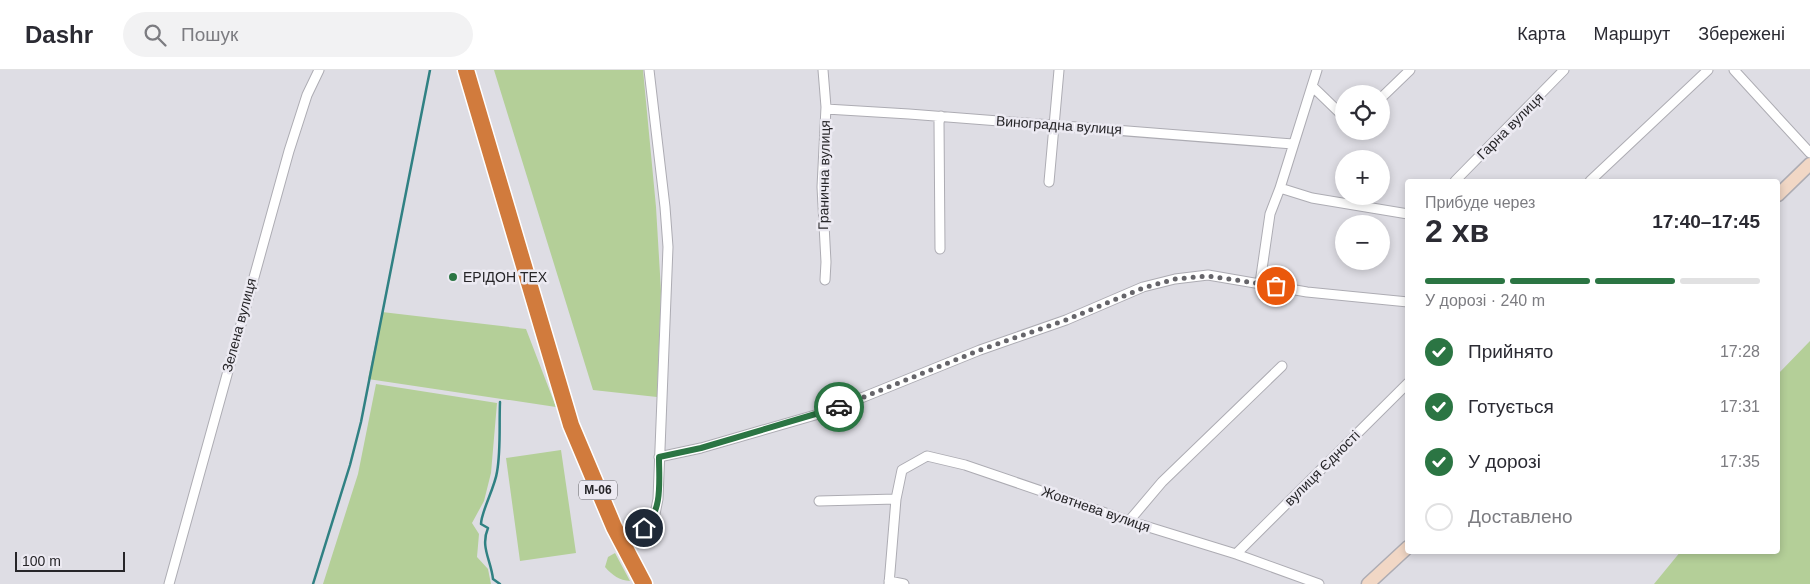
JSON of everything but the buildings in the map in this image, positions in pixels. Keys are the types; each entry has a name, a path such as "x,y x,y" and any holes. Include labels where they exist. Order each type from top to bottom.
{"highway":[{"name":"М-06","path":"466,70 571,425 624,547 644,584"}],"main road":[{"path":"1780,193 1810,164"},
{"path":"1368,584 1405,550"}],"street":[{"name":"Зелена вулиця","path":"169,584 289,151 307,95 319,70"},
{"path":"624,547 654,519 658,499 668,246 666,207 649,70"},
{"name":"Гранична вулиця","path":"823,70 826,110 822,187 826,262 825,280"},
{"path":"1049,182 1059,70"},
{"path":"1260,283 1270,214 1317,70"},
{"path":"1390,89 1410,70"},
{"name":"Гарна вулиця","path":"1457,179 1564,70"},
{"path":"1592,179 1708,70"},
{"path":"1734,70 1810,153"},
{"path":"1313,87 1335,108"},
{"name":"Виноградна вулиця","path":"826,110 941,116 1293,144"},
{"path":"940,249 939,122 941,116"},
{"path":"1280,188 1312,198 1405,214"},
{"path":"659,457 701,448 829,411 980,350 1066,320 1143,288 1175,279 1208,276 1307,292 1405,302"},
{"path":"1129,521 1162,482 1282,366"},
{"name":"вулиця Єдності","path":"1236,554 1405,386"},
{"name":"Жовтнева вулиця","path":"896,499 902,470 928,456 965,465 1129,521 1236,554 1319,584"},
{"path":"819,501 896,499 889,582 904,584"}],"green space":[{"path":"494,70 643,70 656,207 661,291 657,397 593,390"},
{"path":"382,312 526,329 556,407 368,379"},
{"path":"1810,341 1810,584 1654,584 1679,554 1780,554 1780,372"},
{"path":"376,384 497,403 491,473 484,501 472,523 479,534 477,557 488,569 491,584 323,584 358,474"},
{"path":"561,450 576,553 520,561 506,458"},
{"path":"615,553 630,581 616,577 605,567 608,557"}],"waterway":[{"path":"313,584 350,465 361,422 430,70"},
{"path":"500,402 497,472 481,524 488,528 485,541 487,554 493,579 500,584"}],"way so far":[{"path":"839,407 980,350 1066,320 1143,288 1175,279 1208,276 1276,286"}],"place":[{"name":"ЕРІДОН ТЕХ","path":"453,277"}],"route":[{"path":"644,528 654,519 658,499 659,457 701,448 839,407"}]}
